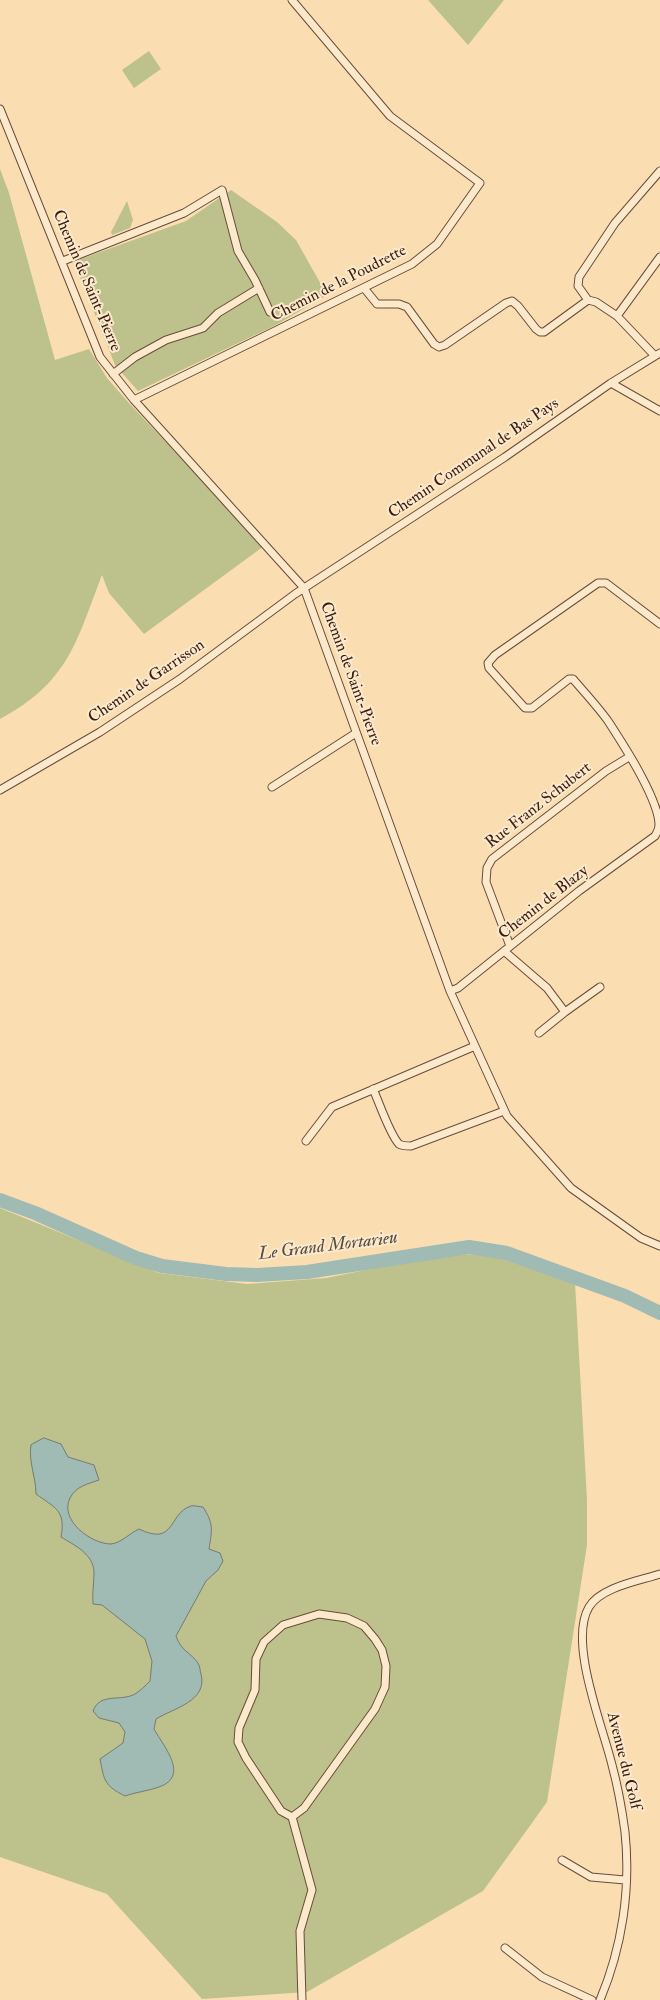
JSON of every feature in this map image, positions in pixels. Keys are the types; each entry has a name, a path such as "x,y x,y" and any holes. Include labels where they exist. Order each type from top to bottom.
{"street":[{"name":"Chemin de la Poudrette","path":"134,400 412,264 437,244 480,182 390,116 292,0"},
{"name":"Chemin de Saint-Pierre","path":"0,109 63,261 100,357 134,400 304,588 450,991 504,1111 571,1188 641,1238 660,1246"},
{"path":"657,355 617,316 596,302 588,300 578,286 579,277 615,223 660,171"},
{"path":"63,261 184,214 222,190 238,251 270,312"},
{"path":"617,316 660,257"},
{"path":"113,374 135,357 166,340 203,328 218,313 259,288"},
{"path":"364,288 377,304 399,304 407,307 434,344 439,347 445,345 506,303 512,301 536,329 544,332 588,300"},
{"name":"Chemin Communal de Bas Pays","path":"304,588 505,457 611,383 657,355"},
{"path":"611,383 660,411"},
{"path":"660,624 606,583 598,583 495,655 488,663 489,668 525,708 532,708 569,679 573,679 607,720 629,757 652,800 659,819 660,828"},
{"name":"Chemin de Garrisson","path":"0,790 100,732 180,679 304,588"},
{"path":"272,787 356,733"},
{"name":"Rue Franz Schubert","path":"507,949 486,882 488,868 492,859 606,771 629,757"},
{"name":"Chemin de Blazy","path":"450,991 458,988 579,891 655,836 660,828"},
{"path":"507,949 547,988 565,1012"},
{"path":"539,1033 600,987"},
{"path":"306,1141 332,1107 475,1046"},
{"path":"373,1089 386,1120 399,1143 404,1146 411,1146 504,1111"},
{"name":"Avenue du Golf","path":"600,2000 613,1962 621,1930 626,1880 625,1834 619,1793 588,1682 584,1658 585,1615 590,1605 599,1596 612,1589 660,1574"},
{"path":"292,1817 304,1808 375,1709 385,1687 386,1666 382,1650 376,1639 364,1626 347,1618 319,1614 283,1625 264,1642 256,1660 255,1690 239,1728 238,1742 246,1758 281,1811 292,1817 312,1890 300,1932 302,2000"},
{"path":"562,1860 591,1877 626,1880"},
{"path":"505,1948 542,1977 592,2000"}],"green space":[{"path":"428,0 504,0 468,45"},
{"path":"149,51 161,69 134,88 122,70"},
{"path":"0,169 9,193 55,360 89,349 107,378 128,402 264,546 144,634 109,593 102,575 85,621 67,658 56,675 23,705 0,719"},
{"path":"231,190 277,222 296,240 327,295 276,325 138,391 115,365 76,267 78,260 186,221"},
{"path":"127,201 133,220 130,228 112,235 111,232"},
{"path":"0,1208 159,1273 247,1284 326,1278 440,1255 494,1254 575,1282 587,1500 587,1545 547,1802 483,1891 307,1992 202,1999 107,1894 0,1857"}],"water":[{"path":"44,1438 61,1444 68,1457 94,1465 99,1480 76,1491 70,1498 68,1506 73,1522 86,1535 95,1540 111,1544 118,1542 139,1529 160,1534 170,1527 178,1515 192,1506 203,1507 209,1518 211,1537 209,1549 220,1553 223,1561 218,1570 206,1581 176,1636 180,1645 199,1664 202,1683 195,1697 156,1719 154,1729 168,1752 174,1769 173,1776 168,1782 159,1787 125,1796 109,1786 104,1778 100,1759 123,1743 125,1732 119,1723 99,1718 93,1711 101,1701 129,1696 141,1690 150,1681 152,1661 145,1639 102,1605 93,1604 94,1573 91,1560 77,1547 61,1537 62,1521 58,1511 36,1494 30,1451 31,1445"}],"waterway":[{"name":"Le Grand Mortarieu","path":"0,1200 35,1213 136,1258 162,1266 226,1274 257,1275 307,1272 469,1247 507,1253 625,1296 660,1313"}]}
